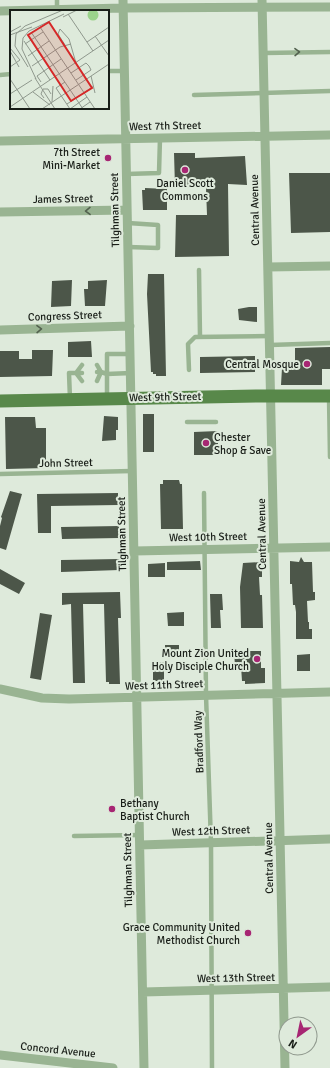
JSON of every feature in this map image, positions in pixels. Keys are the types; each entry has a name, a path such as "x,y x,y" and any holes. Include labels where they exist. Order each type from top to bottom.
{"main road":[{"name":"West 9th Street","path":"0,400 329,396"}],"street":[{"path":"0,11 57,5 123,4 263,4 330,6"},
{"name":"Tilghman Street","path":"123,4 144,992 144,1068"},
{"name":"Central Avenue","path":"263,4 285,1068"},
{"name":"West 7th Street","path":"0,142 330,135"},
{"name":"James Street","path":"0,212 127,210"},
{"path":"268,267 330,266"},
{"name":"Congress Street","path":"0,330 130,326"},
{"name":"West 10th Street","path":"134,551 330,547"},
{"name":"West 11th Street","path":"0,689 42,698 69,699 330,692"},
{"name":"West 12th Street","path":"140,840 211,843 330,839"},
{"name":"West 13th Street","path":"144,992 330,987"},
{"name":"Concord Avenue","path":"0,1055 113,1068"}],"lane":[{"path":"264,53 330,52"},
{"path":"109,72 125,71"},
{"path":"0,75 10,74"},
{"path":"194,95 330,91"},
{"path":"127,174 159,172 160,138"},
{"path":"128,223 158,225 158,248 128,247"},
{"path":"199,270 200,337"},
{"path":"189,370 188,344 196,337 330,343"},
{"path":"107,398 107,354 130,354"},
{"path":"76,373 82,365"},
{"path":"97,365 99,372 97,380"},
{"path":"99,372 107,374 131,373"},
{"path":"70,399 69,373 82,373"},
{"path":"76,373 82,381"},
{"path":"329,396 330,455"},
{"path":"187,422 216,422"},
{"name":"John Street","path":"0,474 132,471"},
{"name":"Bradford Way","path":"204,493 206,695 211,843 210,990 213,1014 212,1068"},
{"path":"74,836 140,840"}],"building":[{"path":"174,153 195,153 195,158 245,156 247,185 228,184 229,256 175,257 176,215 207,215 206,188 175,187"},
{"path":"289,173 330,173 330,232 291,233"},
{"path":"145,188 167,189 167,210 143,210 142,190 145,190"},
{"path":"148,274 164,274 166,376 156,376 156,374 151,372 147,294"},
{"path":"72,280 71,306 51,307 52,281"},
{"path":"107,280 105,306 85,306 84,289 88,289 88,281"},
{"path":"257,307 257,322 239,320 238,309"},
{"path":"91,341 92,357 68,357 68,342"},
{"path":"330,347 330,369 322,369 322,385 281,385 282,368 295,366 295,348"},
{"path":"32,350 53,350 52,376 0,377 0,351 19,351 19,359 32,359"},
{"path":"255,356 255,372 200,373 200,357"},
{"path":"143,414 154,414 154,452 143,452"},
{"path":"104,416 118,417 116,440 102,441"},
{"path":"5,417 35,417 36,428 46,428 46,468 6,469"},
{"name":"Chester Shop & Save","path":"218,431 218,455 194,455 194,432"},
{"path":"163,480 179,480 180,484 182,484 183,529 161,529 160,484 163,484"},
{"path":"10,491 22,494 6,550 0,548 0,526 1,517"},
{"path":"118,493 118,505 51,506 51,533 38,533 37,494"},
{"path":"119,526 119,538 62,539 61,527"},
{"path":"301,557 304,562 312,562 313,592 315,592 315,600 307,601 308,622 309,629 312,629 312,639 296,639 296,612 295,605 293,605 292,584 290,584 290,561 299,562"},
{"path":"119,559 119,570 61,572 61,560"},
{"path":"200,561 201,570 167,570 167,562"},
{"path":"262,562 262,577 259,577 260,595 262,595 263,628 241,628 240,587 243,563"},
{"path":"165,563 165,577 148,577 148,564"},
{"path":"0,569 25,583 19,594 0,584"},
{"path":"120,592 121,618 118,618 120,684 109,684 109,682 106,682 104,604 83,604 85,683 73,683 71,604 62,605 62,593"},
{"path":"210,594 222,594 223,610 220,610 221,628 211,628"},
{"path":"184,612 184,626 168,626 167,613"},
{"path":"40,613 52,615 41,680 30,678"},
{"path":"165,645 179,645 179,654 165,654"},
{"path":"234,651 261,651 261,668 265,668 265,683 245,684 245,681 242,681 241,666 235,666"},
{"path":"310,654 310,671 297,671 297,655"},
{"path":"153,662 164,662 164,681 153,681"}],"place":[{"name":"7th Street Mini-Market","path":"108,158"},
{"name":"Daniel Scott Commons","path":"185,170"},
{"name":"Central Mosque","path":"307,364"},
{"name":"Chester Shop & Save","path":"206,443"},
{"name":"Mount Zion United Holy Disciple Church","path":"257,659"},
{"name":"Bethany Baptist Church","path":"112,809"},
{"name":"Grace Community United Methodist Church","path":"248,933"}]}
